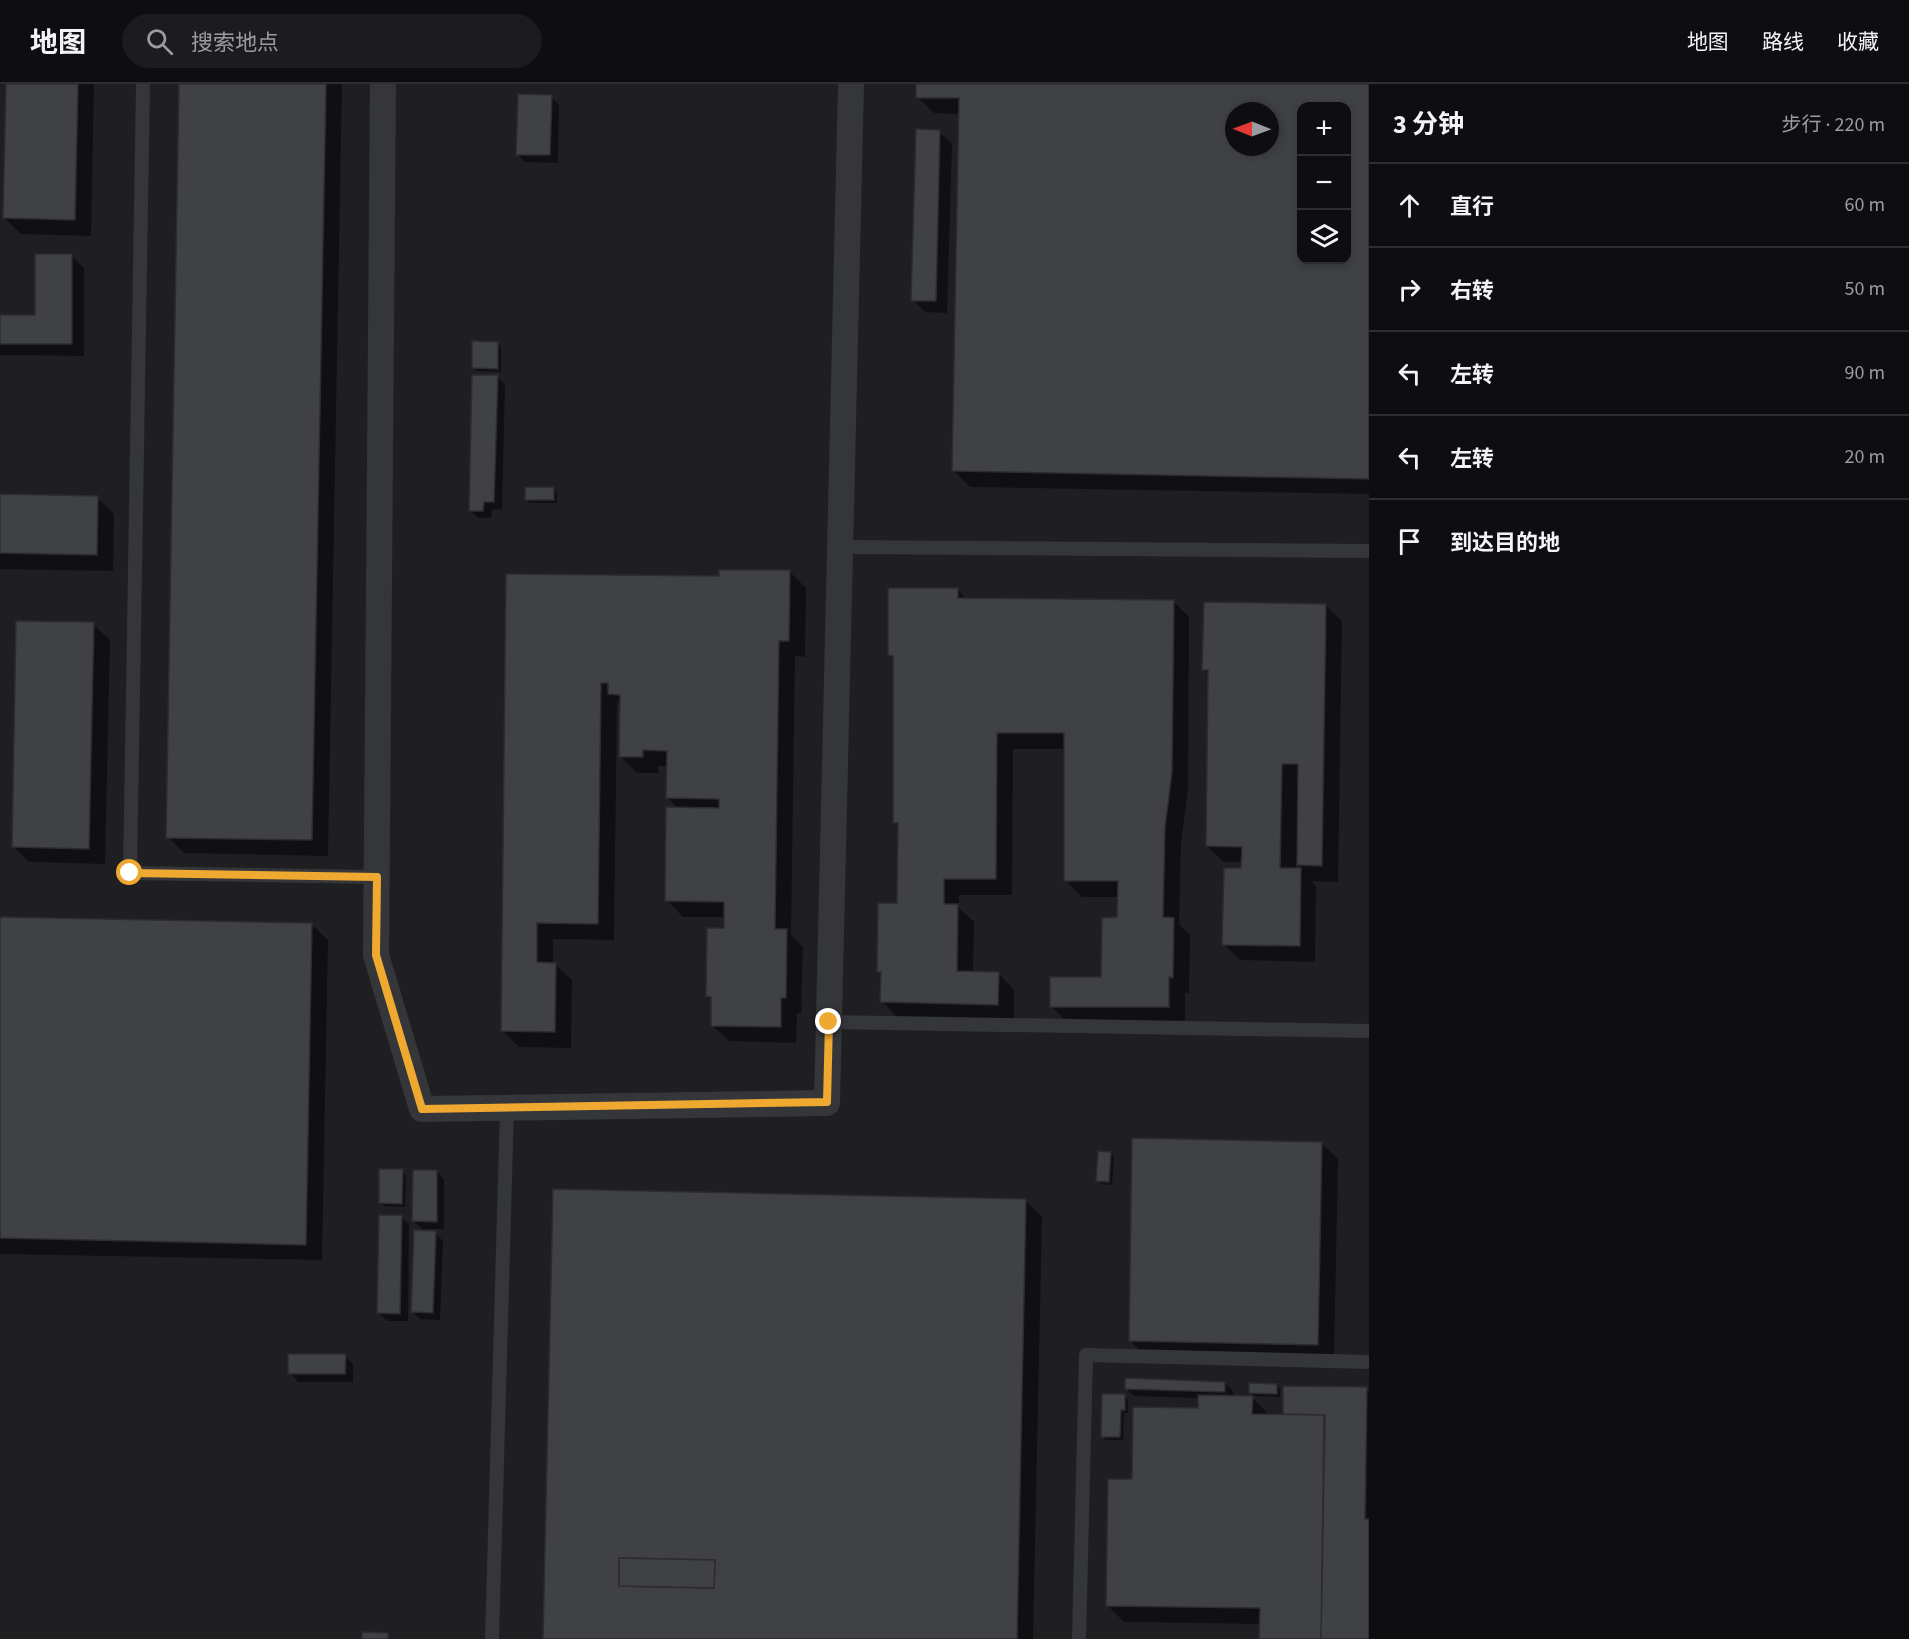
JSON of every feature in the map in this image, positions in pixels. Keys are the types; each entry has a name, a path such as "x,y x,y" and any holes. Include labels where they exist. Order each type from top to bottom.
{"street":[{"path":"383,84 376,955 422,1109 827,1102 851,84"}],"lane":[{"path":"142,84 130,873 377,877"},
{"path":"841,547 1369,551"},
{"path":"829,1022 1369,1032"},
{"path":"492,1639 507,1108"},
{"path":"1078,1639 1086,1355 1369,1362"}],"shaded area":[{"path":"0,84 1369,84 1369,1639 0,1639"}],"building":[{"path":"6,84 78,84 75,220 3,218"},
{"path":"179,84 326,84 312,840 166,838"},
{"path":"916,84 1369,84 1369,479 952,471 959,98 916,98"},
{"path":"518,94 552,95 550,155 516,155"},
{"path":"916,129 940,130 936,301 911,301"},
{"path":"35,254 72,254 72,344 0,344 0,315 35,315"},
{"path":"472,341 498,342 498,369 472,368"},
{"path":"472,375 498,375 494,502 484,502 483,511 469,511"},
{"path":"525,487 554,487 554,500 525,500"},
{"path":"0,494 98,496 97,555 0,553"},
{"path":"719,570 790,570 789,641 779,641 775,929 787,929 786,998 781,998 781,1027 711,1026 711,997 706,996 707,928 724,928 724,902 665,901 666,807 719,808 719,799 666,798 667,751 643,750 643,757 619,757 620,695 608,694 608,683 601,683 598,924 537,923 537,962 556,963 555,1032 501,1031 506,574 719,576"},
{"path":"888,588 958,588 958,598 1174,600 1172,772 1165,827 1163,917 1174,918 1173,978 1169,977 1169,1007 1050,1007 1050,977 1101,977 1102,918 1117,917 1118,881 1064,881 1064,733 997,733 996,879 944,879 944,904 958,904 957,971 999,972 998,1005 880,1002 881,972 877,972 878,903 897,903 898,823 893,823 893,656 888,655"},
{"path":"1204,602 1326,604 1322,866 1297,865 1298,764 1282,764 1280,868 1301,868 1300,946 1222,945 1224,868 1241,868 1242,847 1206,846 1208,670 1202,670"},
{"path":"16,621 94,622 89,849 12,847"},
{"path":"0,917 312,923 306,1245 0,1238"},
{"path":"1132,1138 1322,1142 1318,1345 1129,1341"},
{"path":"1098,1151 1111,1152 1109,1182 1096,1181"},
{"path":"379,1169 403,1169 402,1204 379,1203"},
{"path":"413,1170 437,1170 437,1222 412,1221"},
{"path":"553,1189 1026,1199 1017,1639 543,1639","holes":["619,1558 715,1560 714,1588 619,1586"]},
{"path":"379,1215 402,1215 400,1314 377,1313"},
{"path":"414,1230 436,1231 433,1313 411,1312"},
{"path":"288,1354 346,1354 345,1374 288,1374"},
{"path":"1125,1378 1225,1382 1225,1392 1125,1389"},
{"path":"1249,1383 1277,1384 1277,1394 1249,1393"},
{"path":"1283,1386 1367,1387 1365,1519 1369,1519 1369,1639 1321,1639 1325,1415 1283,1414"},
{"path":"1102,1394 1125,1394 1125,1410 1121,1410 1120,1437 1101,1437"},
{"path":"1198,1395 1253,1396 1252,1414 1324,1415 1321,1639 1259,1639 1260,1608 1106,1606 1108,1479 1132,1479 1133,1407 1198,1408"},
{"path":"619,1558 715,1560 714,1588 619,1586"},
{"path":"362,1632 388,1633 388,1639 362,1639"}],"route":[{"path":"130,873 377,877 376,955 422,1109 827,1102 829,1022"}]}
